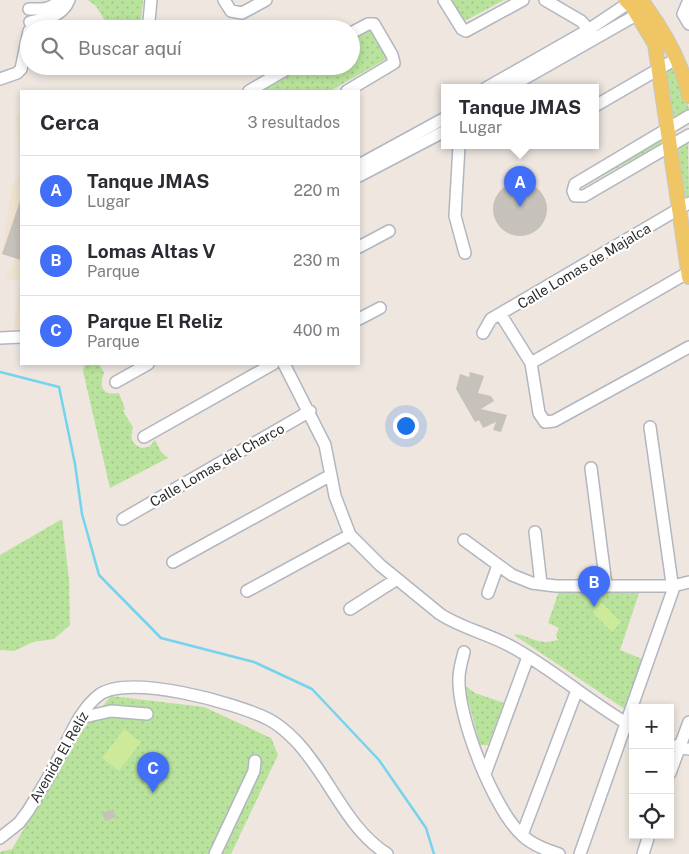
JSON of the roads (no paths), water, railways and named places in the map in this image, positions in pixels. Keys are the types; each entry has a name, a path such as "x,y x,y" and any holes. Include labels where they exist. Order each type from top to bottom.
{"main road":[{"path":"635,4 676,59 683,71 689,96"},
{"path":"635,4 656,44 670,145 684,206 689,274"}],"street":[{"path":"29,20 28,4 46,9 56,4 59,0"},
{"path":"46,20 64,11 69,0"},
{"path":"149,20 151,0"},
{"path":"224,0 231,12 238,13 266,0"},
{"path":"444,0 462,29 466,31 523,0"},
{"path":"545,0 581,21 598,39"},
{"path":"689,0 683,14 689,24"},
{"path":"493,84 635,4"},
{"path":"515,84 598,39 635,4"},
{"path":"349,90 394,63 392,55 374,24 368,24 360,29"},
{"path":"599,104 676,59"},
{"path":"0,79 17,73 20,70"},
{"path":"251,90 277,75"},
{"path":"689,116 575,184 573,191 575,196 584,196 689,135"},
{"path":"360,165 441,120"},
{"path":"360,174 441,132"},
{"path":"459,149 455,216 465,253"},
{"name":"Calle Lomas de Majalca","path":"483,333 491,319 501,315 684,206"},
{"path":"360,246 389,231"},
{"path":"531,363 689,274"},
{"path":"360,318 380,308"},
{"path":"501,315 531,363 539,413 545,422 554,422 689,347"},
{"path":"0,338 20,337"},
{"path":"116,382 146,365"},
{"path":"144,436 271,365"},
{"path":"285,365 326,445 341,515 350,534 397,579 454,623 500,640 629,725 580,854"},
{"name":"Calle Lomas del Charco","path":"123,518 310,411"},
{"path":"636,704 673,586 650,428"},
{"path":"591,468 606,585"},
{"path":"173,562 331,475"},
{"path":"535,532 541,584"},
{"path":"247,590 350,534"},
{"path":"464,540 498,566 524,580 541,584 673,586 689,582"},
{"path":"488,593 498,566"},
{"path":"350,609 397,579"},
{"path":"464,652 459,678 461,698 474,751 511,822 522,835 536,845 559,854"},
{"path":"485,774 528,657"},
{"name":"Avenida El Relíz","path":"0,838 19,823 28,811 90,703 113,688 122,687 186,693 234,706 268,719 282,728 303,749 359,831 387,854"},
{"path":"522,835 577,690"},
{"path":"80,718 111,711 147,714"},
{"path":"674,761 689,722"},
{"path":"215,854 254,771 255,761"},
{"path":"642,854 648,839"}],"waterway":[{"path":"0,372 59,387 75,464 82,514 99,575 161,638 254,662 312,689 379,760 426,828 434,854"}],"place":[{"name":"Tanque JMAS","path":"520,207"},
{"name":"Lomas Altas V","path":"594,607"},
{"name":"Parque El Reliz","path":"153,793"}]}
